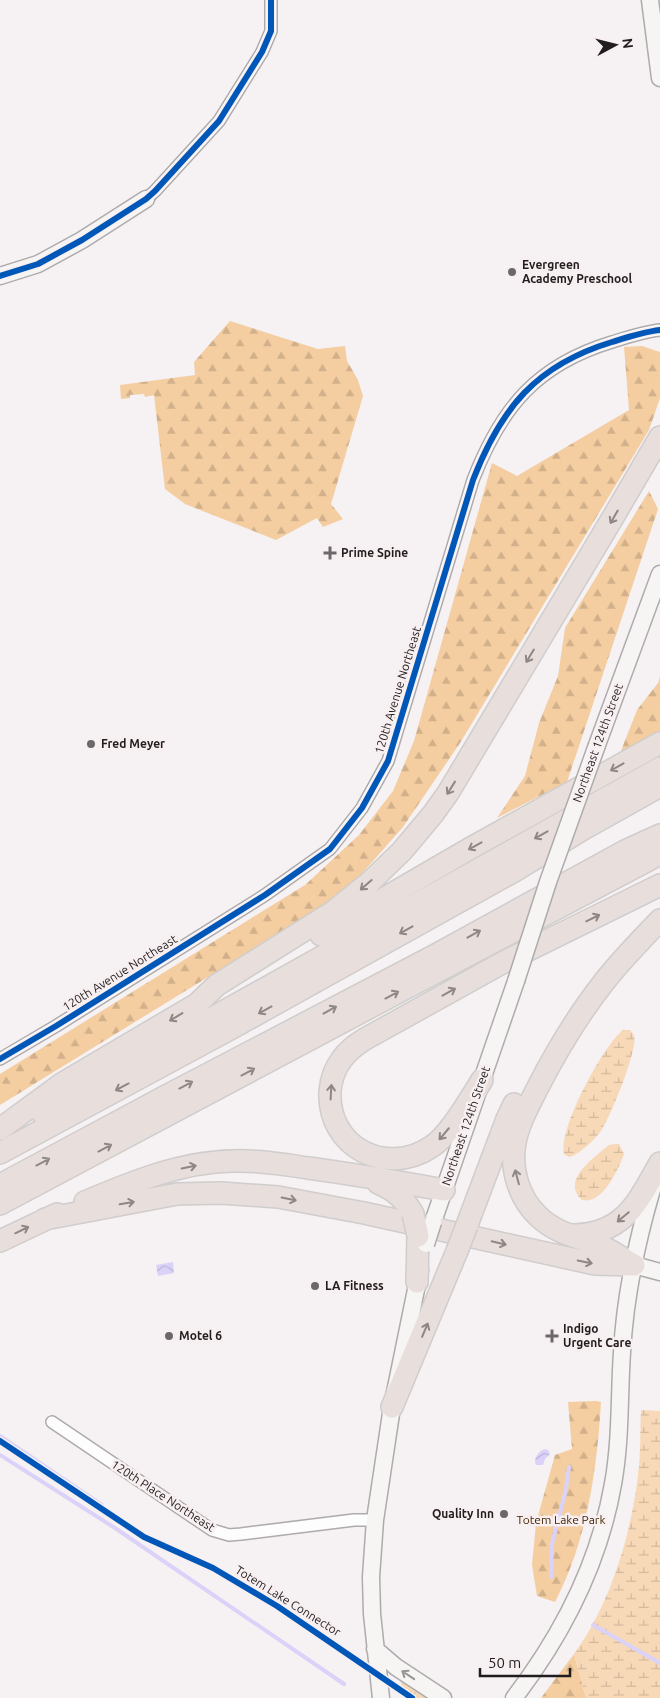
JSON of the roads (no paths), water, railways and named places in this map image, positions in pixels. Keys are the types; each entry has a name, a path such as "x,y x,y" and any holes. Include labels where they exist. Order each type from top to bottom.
{"highway":[{"path":"197,1004 217,985 333,912 352,897 383,870 428,820 448,793 476,747 660,437"},
{"path":"0,1129 63,1083 197,1004 224,992 471,848 660,743"},
{"path":"0,1136 660,768"},
{"path":"0,1152 230,1029 516,870 585,828 656,790"},
{"path":"625,851 660,822"},
{"path":"0,1185 432,957 625,851 660,835"},
{"path":"0,1204 660,854"},
{"path":"482,1080 446,1132 433,1146 415,1156 401,1159 387,1160 364,1153 344,1136 337,1126 332,1112 330,1091 334,1072 350,1049 502,963 660,885"},
{"path":"392,1407 458,1251 466,1225 507,1119 544,1046 573,1002 625,944 660,915"},
{"path":"634,1265 601,1246 563,1233 549,1226 538,1217 521,1191 514,1169 514,1156 518,1130 548,1068 573,1024 604,982 660,920"},
{"path":"0,1241 45,1219 135,1181 190,1166 231,1161 267,1162 444,1190"},
{"path":"563,1233 574,1235 592,1233 603,1230 620,1220 634,1207 660,1164"},
{"path":"364,1176 400,1195 426,1234 417,1282"},
{"path":"45,1219 176,1194 221,1193 278,1197 364,1213 595,1264 634,1265"}],"main road":[{"path":"650,0 660,78"},
{"path":"0,276 38,264 82,240 146,199"},
{"name":"Northeast 124th Street","path":"426,1234 444,1190 551,873 660,574"},
{"path":"504,1698 518,1692 554,1641 573,1607 593,1560 608,1510 620,1434 623,1335 639,1235 660,1164"},
{"path":"634,1265 660,1272"},
{"path":"381,1698 372,1614 371,1577 375,1520 392,1407 417,1282"},
{"path":"375,1649 396,1667 443,1698"}],"street":[{"path":"146,199 161,185 218,121 262,52 271,31 271,0"},
{"name":"120th Avenue Northeast","path":"0,1059 265,895 330,849 362,808 388,761 473,480 488,443 506,414 530,386 552,369 590,349 644,332 660,330"},
{"name":"120th Place Northeast","path":"52,1422 212,1530 229,1535 354,1520 375,1520"}],"water":[{"path":"173,1262 174,1273 158,1276 156,1265"},
{"path":"544,1449 548,1450 550,1454 545,1459 543,1465 536,1465 535,1460 537,1456"}],"waterway":[{"path":"0,1436 102,1505"},
{"path":"0,1455 115,1528 344,1684"},
{"path":"551,1577 552,1544 566,1489 569,1467"},
{"path":"593,1625 660,1663"}],"place":[{"name":"Evergreen Academy Preschool","path":"512,272"},
{"name":"Prime Spine","path":"330,553"},
{"name":"Fred Meyer","path":"91,744"},
{"name":"LA Fitness","path":"315,1286"},
{"name":"Motel 6","path":"169,1336"},
{"name":"Indigo Urgent Care","path":"552,1336"},
{"name":"Quality Inn","path":"504,1514"}],"park label":[{"name":"Totem Lake Park","path":"561,1520"}]}
